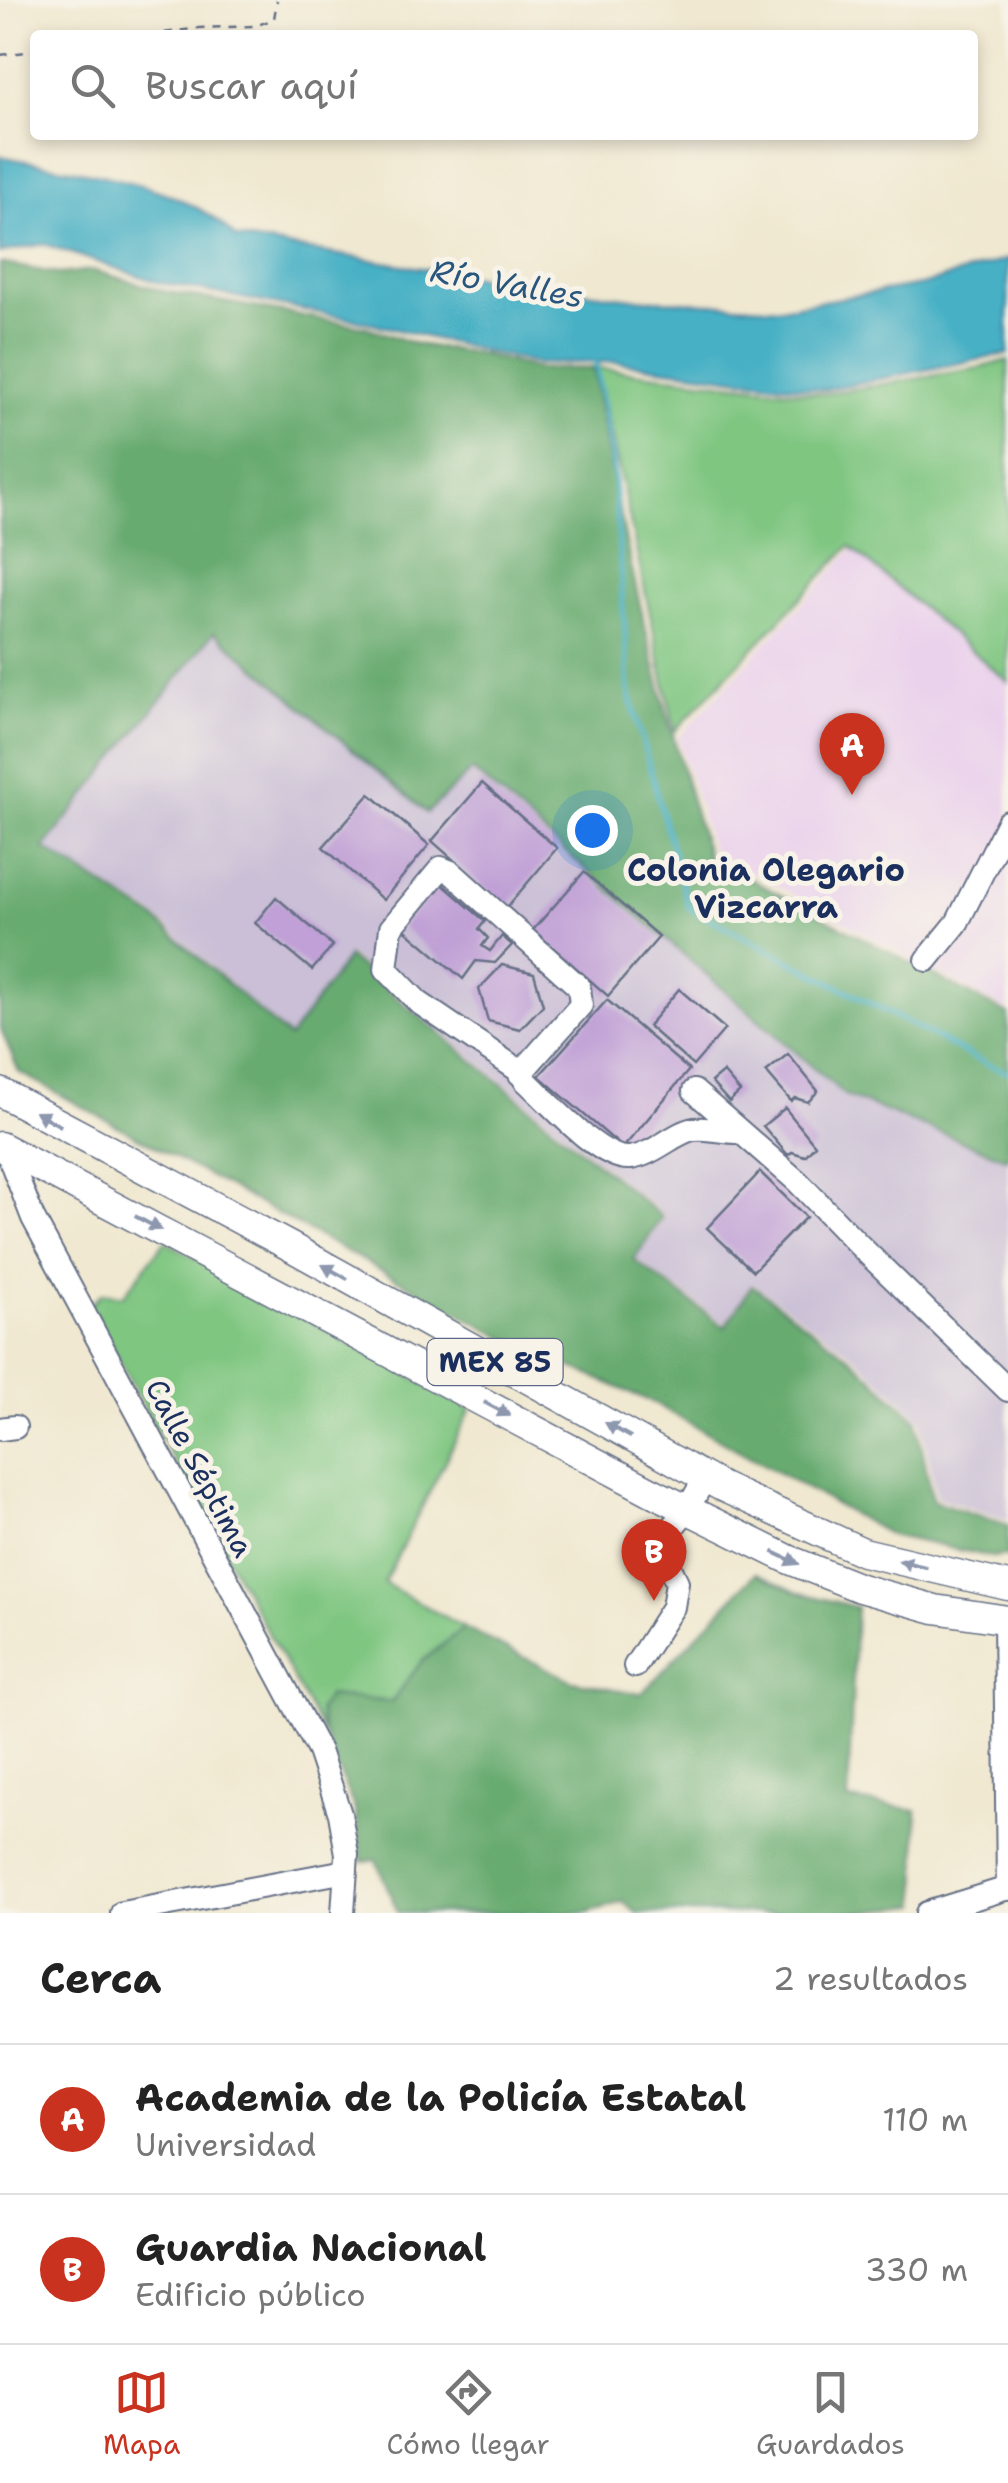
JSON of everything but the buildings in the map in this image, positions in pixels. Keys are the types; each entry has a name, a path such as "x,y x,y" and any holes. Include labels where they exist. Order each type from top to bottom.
{"main road":[{"name":"MEX 85","path":"0,1092 290,1247 705,1478 863,1552 1008,1586"},
{"name":"MEX 85","path":"3,1148 688,1510 790,1560 860,1588 936,1609 1007,1620"}],"street":[{"path":"928,960 957,923 1008,822"},
{"path":"520,1074 581,1005 579,987 451,872 441,868 391,928 386,969 418,1002 520,1074 613,1156 629,1158 661,1148 693,1129 741,1132"},
{"path":"694,1091 798,1182 1008,1390"},
{"name":"Calle Séptima","path":"3,1148 33,1218 319,1752 340,1814 346,1871 344,1913"},
{"path":"634,1666 674,1607 677,1582 667,1561 672,1529 688,1510 705,1478"},
{"path":"927,1913 1008,1889 1007,1620"},
{"path":"124,1913 346,1871"}],"path":[{"path":"208,30 255,26 274,18 276,0"},
{"path":"0,55 30,52"}],"shaded area":[{"path":"854,547 1008,683 1008,1011 712,851 678,738"},
{"path":"214,633 427,814 472,772 845,1096 1008,1160 1008,1520 937,1498 920,1418 855,1357 752,1282 725,1324 636,1259 665,1216 349,955 289,1036 154,915 45,848"}],"green space":[{"path":"0,263 59,274 92,270 164,291 366,327 416,344 482,354 538,369 593,368 642,614 708,857 1008,1014 1008,1159 846,1096 472,770 427,813 214,632 44,848 153,917 289,1038 348,957 662,1217 634,1260 725,1327 752,1285 852,1359 916,1419 933,1501 1008,1525 1008,1555 992,1557 890,1535 652,1402 508,1340 19,1072 0,1027"},
{"path":"1008,360 1008,682 850,546 675,731 597,368 823,394"},
{"path":"165,1241 471,1409 384,1583 464,1628 421,1662 392,1702 328,1696 319,1710 323,1733 89,1306 102,1293 123,1296"},
{"path":"756,1573 796,1592 856,1607 848,1800 917,1810 918,1905 853,1913 637,1913 623,1902 584,1913 398,1913 376,1860 362,1861 355,1810 323,1733 319,1710 328,1696 392,1702 421,1662 464,1628 573,1681 641,1694"}],"water":[{"name":"Río Valles","path":"0,156 127,181 158,191 214,218 236,238 513,283 633,298 780,308 921,285 1008,259 1008,354 823,390 615,362 537,364 357,320 157,282 44,244 0,253"}],"waterway":[{"path":"595,360 613,464 629,692 688,907 1008,1072"}],"place":[{"name":"Academia de la Policía Estatal","path":"852,795"},
{"name":"Guardia Nacional","path":"654,1601"}],"district":[{"name":"Colonia Olegario Vizcarra","path":"766,888"}]}
